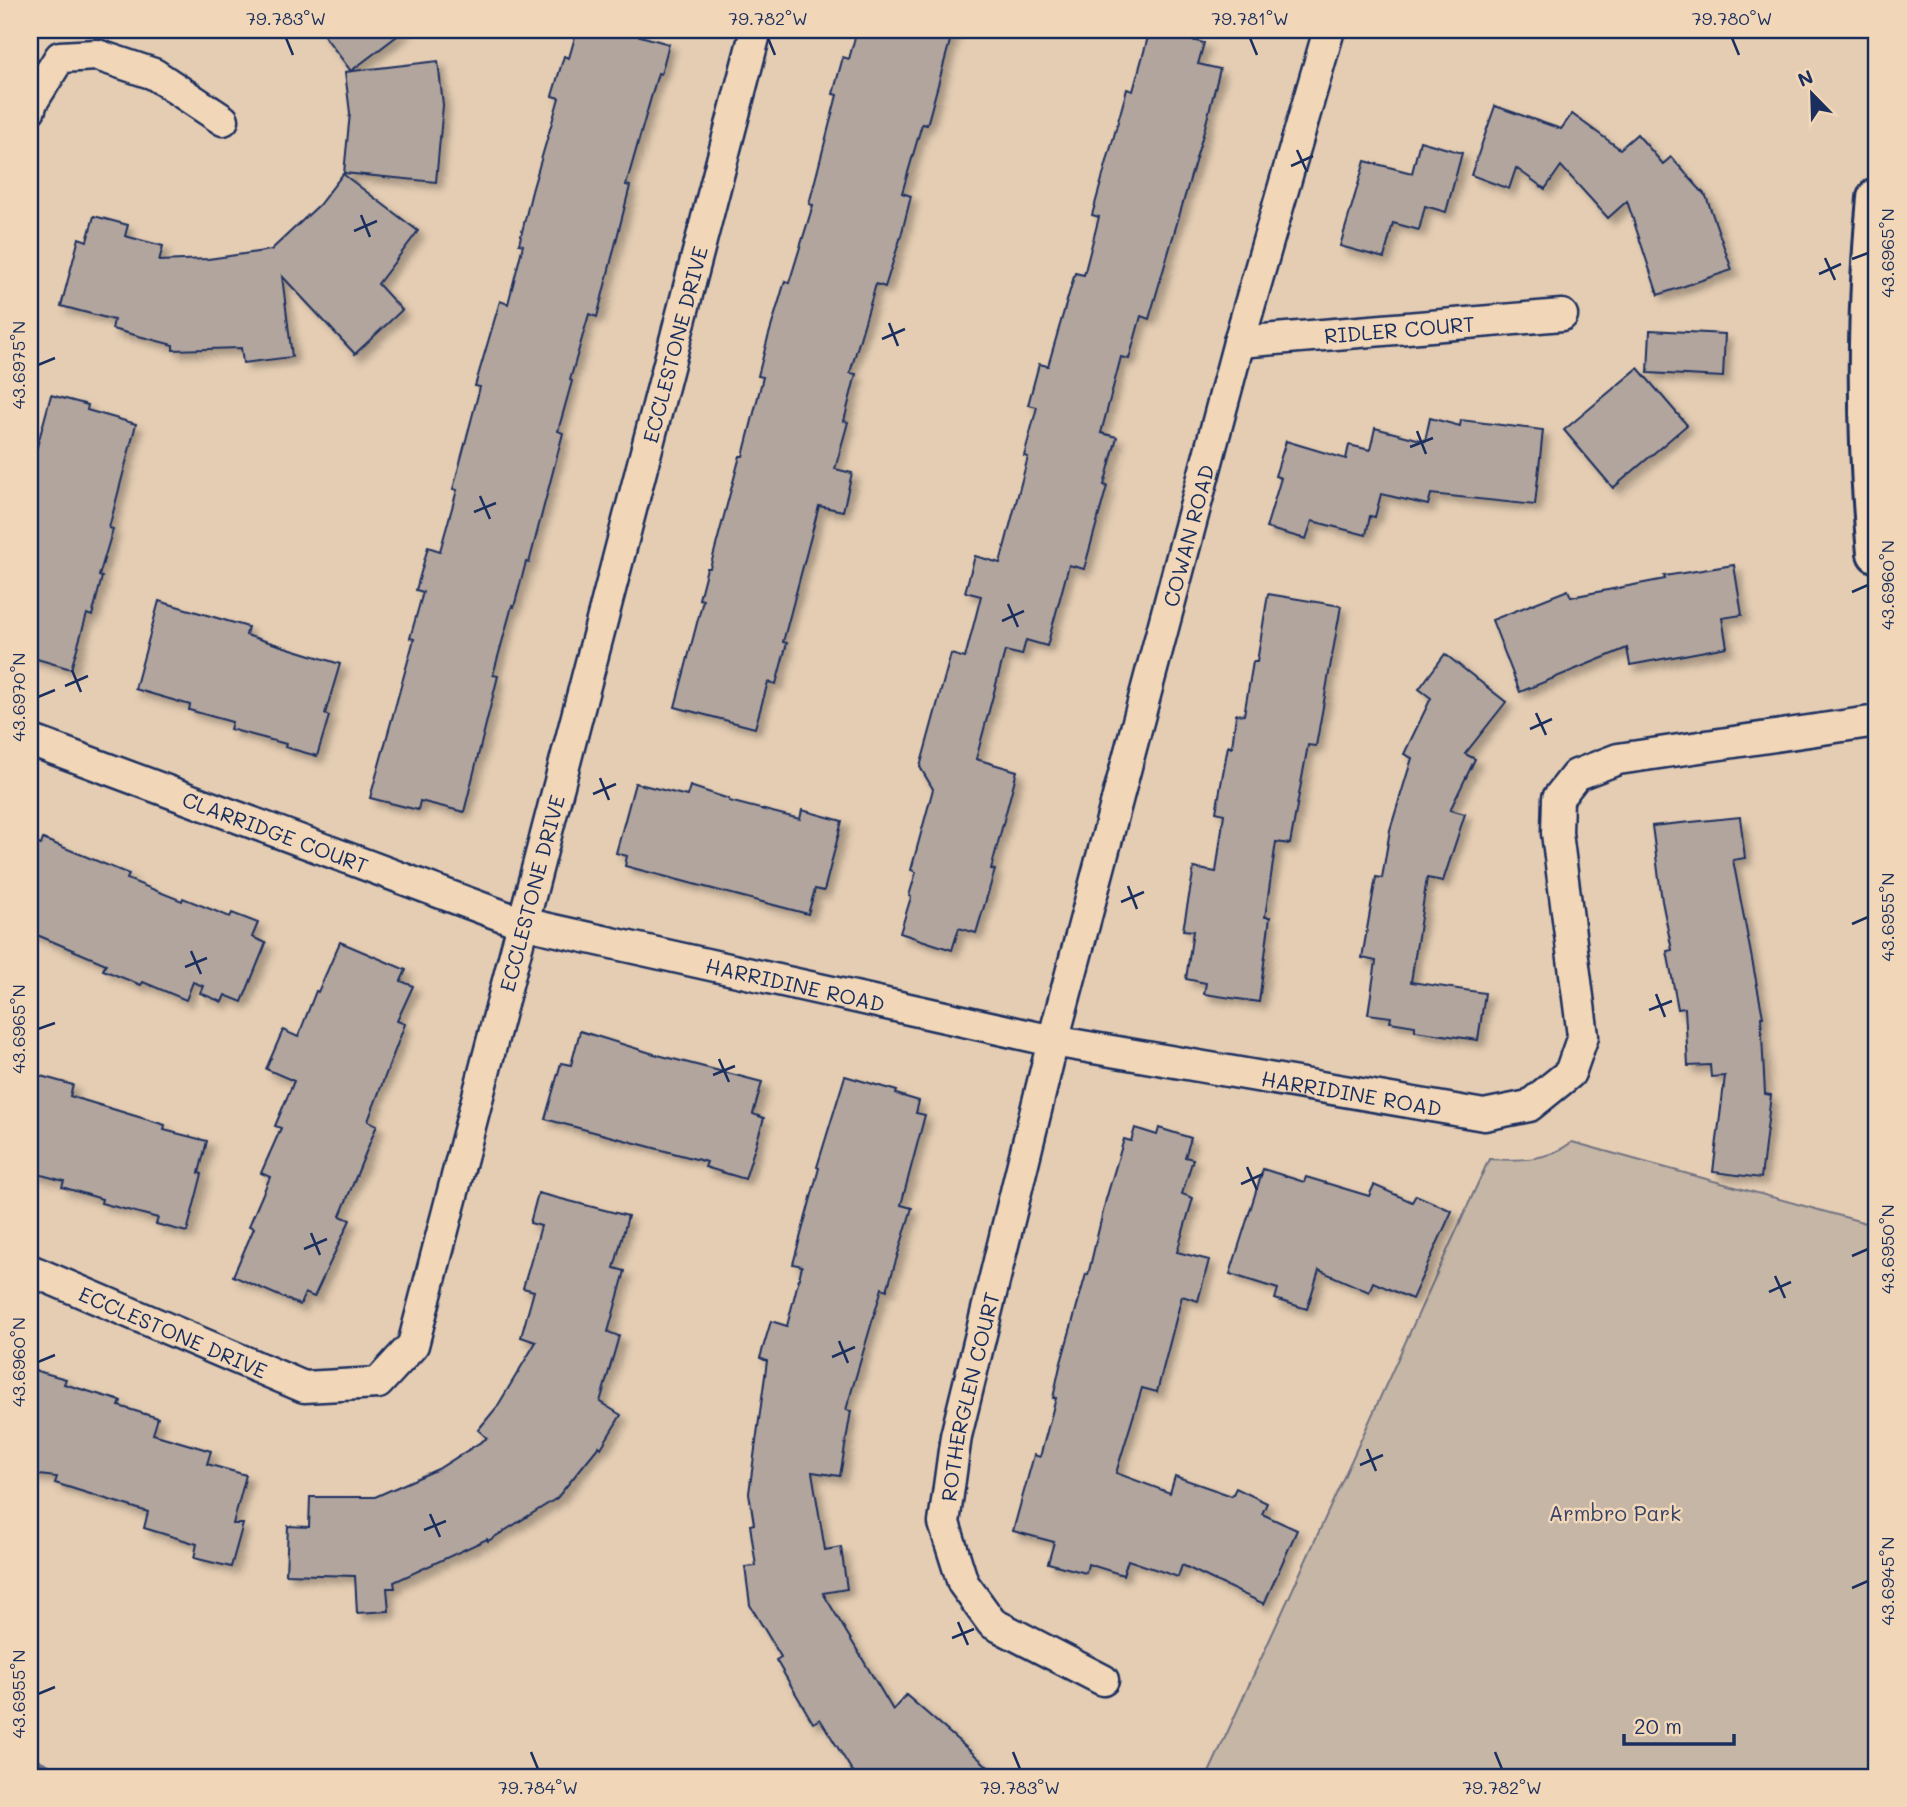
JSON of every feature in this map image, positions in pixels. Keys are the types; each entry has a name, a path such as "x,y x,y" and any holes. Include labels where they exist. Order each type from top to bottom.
{"main road":[{"path":"1877,198 1868,344 1869,440 1877,553"}],"street":[{"name":"ECCLESTONE DRIVE","path":"30,1270 304,1387 378,1383 414,1345 756,30"},
{"name":"COWAN ROAD","path":"1053,1041 1239,342 1329,30"},
{"path":"30,109 60,57 97,55 154,74 223,120"},
{"name":"RIDLER COURT","path":"1239,342 1562,315"},
{"name":"HARRIDINE ROAD","path":"522,923 1053,1041 1484,1115 1529,1106 1570,1073 1583,1035 1557,832 1558,798 1576,775 1618,759 1877,721"},
{"name":"CLARRIDGE COURT","path":"30,740 522,923"},
{"name":"ROTHERGLEN COURT","path":"1053,1041 956,1436 944,1523 962,1583 992,1623 1103,1681"}],"green space":[{"name":"Armbro Park","path":"1572,1142 1877,1226 1877,1777 1207,1777 1489,1159 1512,1160 1543,1156"}],"building":[{"path":"320,30 405,30 351,71"},
{"path":"577,30 619,30 669,44 626,185 630,186 597,317 589,314 570,380 572,381 558,431 563,433 529,563 526,562 493,675 498,676 464,812 420,801 418,810 370,798 414,639 410,638 423,592 416,590 428,547 440,551 480,387 475,386 500,301 508,304 523,245 519,244 532,191 559,98 552,96 564,56 569,58"},
{"path":"857,30 953,30 927,125 922,124 902,193 911,196 901,236 885,287 876,284 850,373 856,374 844,421 848,422 835,469 852,473 843,511 819,506 783,642 787,643 776,684 768,682 755,728 675,707 703,600 699,599 707,568 710,568 740,456 743,456 763,377 758,376 767,341 785,281 789,283 813,205 809,204 837,95 833,94 843,57 849,59"},
{"path":"1150,30 1204,43 1198,64 1220,69 1149,319 1141,316 1129,359 1121,357 1101,433 1117,437 1104,485 1107,486 1084,569 1069,565 1047,646 1026,640 1022,655 1005,651 976,759 1017,771 991,869 995,870 976,933 959,928 952,950 900,933 916,872 911,870 933,789 920,767 951,654 965,658 981,596 965,592 975,556 1000,563 1028,457 1024,456 1037,407 1028,405 1039,364 1048,366 1075,273 1084,275 1099,217 1092,215 1127,89 1133,91"},
{"path":"438,61 443,105 436,182 344,173 350,113 345,72"},
{"path":"1495,106 1561,129 1572,114 1620,149 1637,134 1663,164 1671,157 1706,196 1732,270 1658,295 1627,201 1608,218 1561,166 1545,189 1516,168 1509,189 1471,175"},
{"path":"1420,141 1462,153 1446,212 1425,206 1419,230 1393,223 1384,258 1340,246 1365,161 1412,173"},
{"path":"343,174 418,231 378,284 402,310 355,354 282,276 292,357 243,363 241,348 173,350 173,345 112,329 114,320 61,306 79,238 87,241 94,216 128,225 125,236 163,246 159,261 208,259 271,250 319,205"},
{"path":"1650,330 1725,334 1723,377 1648,373"},
{"path":"1638,368 1687,425 1613,488 1564,430"},
{"path":"51,395 88,405 87,410 136,424 109,528 113,529 99,576 102,577 92,616 87,614 71,669 30,657 30,473"},
{"path":"1430,418 1460,426 1461,420 1543,430 1535,505 1431,494 1428,505 1381,494 1375,517 1370,516 1366,535 1312,521 1306,539 1266,528 1281,478 1275,476 1286,441 1346,459 1349,445 1370,450 1375,428 1425,441"},
{"path":"1734,565 1742,615 1722,618 1727,647 1630,665 1627,648 1520,692 1492,620 1568,590 1571,597 1665,579 1664,576"},
{"path":"1268,594 1341,606 1316,746 1308,745 1290,844 1276,842 1265,917 1270,917 1259,1002 1204,994 1206,983 1186,979 1193,931 1183,930 1194,868 1216,872 1224,814 1216,812 1228,746 1232,747 1236,714 1244,715 1253,662 1257,662"},
{"path":"159,601 248,627 246,635 340,664 325,714 329,716 317,756 285,747 286,744 230,729 232,722 189,710 190,705 135,689"},
{"path":"1445,654 1506,702 1465,754 1475,759 1450,810 1465,814 1443,881 1427,878 1411,982 1485,993 1478,1040 1415,1031 1415,1026 1390,1022 1391,1017 1368,1014 1376,961 1362,958 1376,877 1382,878 1390,830 1412,758 1404,754 1431,698 1419,689"},
{"path":"635,783 687,796 690,786 729,801 800,819 802,810 842,821 824,891 815,889 808,914 625,866 627,856 616,853"},
{"path":"1740,817 1745,858 1733,860 1763,1017 1765,1094 1771,1095 1761,1178 1713,1172 1725,1076 1711,1077 1710,1065 1688,1066 1685,1008 1678,1009 1667,951 1672,950 1652,826"},
{"path":"43,839 129,874 127,879 182,901 183,898 230,917 232,913 258,923 252,937 266,943 242,1002 225,995 222,1002 200,993 203,986 193,982 186,1000 143,982 141,985 103,970 106,964 30,932 30,841 41,845"},
{"path":"340,942 406,970 401,981 413,986 397,1021 405,1024 368,1121 377,1125 340,1216 350,1220 314,1297 305,1293 300,1305 233,1276 254,1228 249,1226 270,1177 261,1173 281,1128 275,1126 294,1081 266,1069 283,1030 298,1037 316,991 318,992"},
{"path":"580,1031 654,1054 762,1082 753,1114 764,1118 745,1179 705,1167 707,1162 545,1119 561,1063 571,1065"},
{"path":"37,1075 73,1085 70,1096 165,1125 164,1130 207,1141 199,1173 202,1174 187,1232 156,1224 158,1218 101,1203 102,1199 62,1187 64,1181 30,1172 30,1101"},
{"path":"845,1076 897,1091 896,1094 919,1101 916,1113 925,1115 901,1205 912,1208 887,1290 882,1288 846,1410 851,1411 840,1476 812,1472 825,1550 841,1547 847,1589 823,1593 893,1710 906,1695 1000,1777 856,1777 820,1719 813,1723 776,1660 781,1657 750,1605 745,1567 756,1566 749,1493 767,1361 760,1358 771,1321 787,1326 802,1266 793,1264 819,1168 817,1167"},
{"path":"1135,1128 1157,1135 1159,1128 1191,1138 1185,1157 1193,1159 1182,1194 1193,1198 1177,1252 1209,1260 1198,1301 1182,1296 1157,1392 1142,1388 1116,1473 1170,1493 1175,1476 1232,1496 1236,1488 1267,1503 1262,1514 1297,1530 1264,1604 1182,1565 1178,1577 1128,1560 1123,1575 1088,1564 1086,1573 1048,1563 1054,1542 1013,1531 1034,1455 1040,1457 1056,1398 1053,1398 1060,1366 1086,1274 1088,1275 1124,1139 1131,1141"},
{"path":"1263,1169 1304,1182 1306,1177 1369,1196 1374,1185 1412,1202 1416,1195 1452,1211 1412,1299 1373,1282 1369,1292 1319,1270 1307,1309 1275,1299 1278,1289 1230,1274"},
{"path":"538,1193 628,1216 614,1268 625,1271 608,1332 619,1336 600,1402 621,1415 601,1448 599,1446 557,1498 488,1541 487,1539 394,1582 395,1588 387,1588 389,1611 357,1613 355,1576 286,1574 288,1526 309,1527 310,1497 375,1497 438,1469 487,1438 478,1430 497,1407 536,1342 521,1337 534,1291 523,1288 541,1226 530,1223"},
{"path":"30,1369 66,1379 64,1384 121,1401 119,1406 158,1418 153,1434 211,1451 207,1464 246,1475 233,1524 243,1524 231,1567 194,1558 197,1544 144,1528 148,1512 55,1483 57,1477 30,1474"}],"waterway":[{"path":"30,1760 64,1777"}]}
